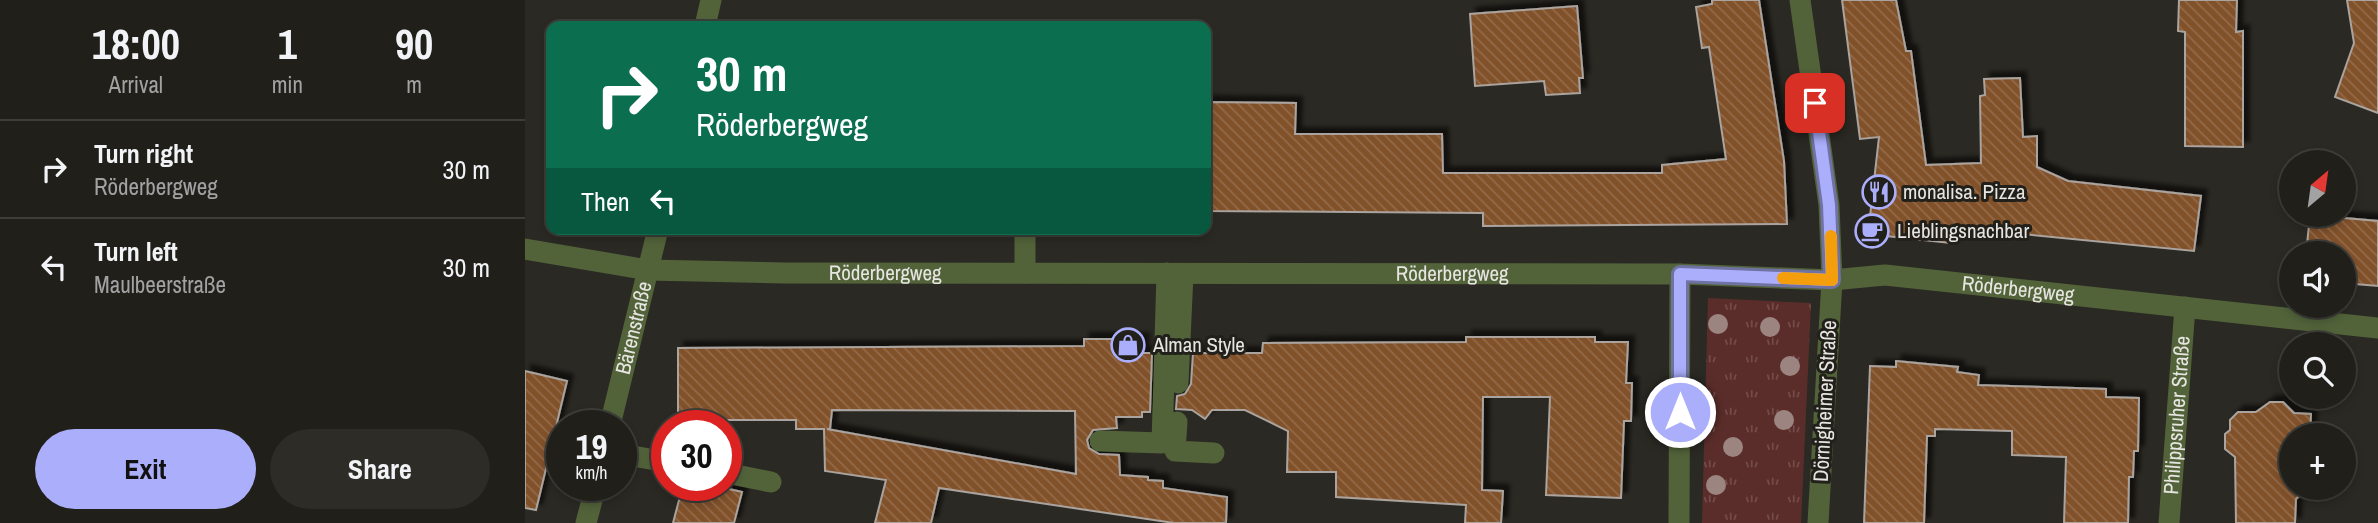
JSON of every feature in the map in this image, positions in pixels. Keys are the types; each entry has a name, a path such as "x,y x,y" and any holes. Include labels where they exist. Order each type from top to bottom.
{"street":[{"path":"706,21 712,0"},
{"name":"Dörnigheimer Straße","path":"1800,0 1829,205 1832,280 1818,523"},
{"name":"Bärenstraße","path":"614,410 656,235"},
{"path":"1025,235 1025,273"},
{"name":"Röderbergweg","path":"525,249 648,270 1680,274 1832,280 1885,275 2378,328"},
{"path":"1100,441 1162,443 1175,274"},
{"path":"1175,274 1175,451 1214,453"},
{"path":"1679,523 1680,274"},
{"name":"Philippsruher Straße","path":"2169,523 2185,307"},
{"path":"742,476 771,482"},
{"path":"586,523 592,501"}],"green space":[{"path":"1708,298 1811,303 1801,523 1702,523"}],"building":[{"path":"1712,0 1759,0 1784,161 1787,224 1483,226 1483,213 1211,211 1211,102 1296,103 1295,134 1442,134 1443,173 1662,173 1662,165 1726,159 1709,47 1702,48 1696,7 1712,4"},
{"path":"1842,0 1896,0 1906,51 1911,51 1926,165 1981,163 1980,96 1985,95 1984,79 2020,78 2023,137 2037,136 2037,167 2068,181 2201,196 2194,251 1952,227 1950,243 1868,234 1879,137 1860,139"},
{"path":"2179,0 2237,0 2236,32 2243,31 2243,147 2185,146 2185,32 2178,31"},
{"path":"2347,0 2378,0 2378,113 2335,97 2354,43"},
{"path":"1577,6 1583,78 1579,78 1580,93 1546,95 1544,81 1475,86 1470,14"},
{"path":"2356,219 2378,221 2378,286 2356,284 2356,241 2307,241 2309,228 2355,228"},
{"path":"1466,337 1595,337 1595,342 1628,342 1626,383 1632,383 1631,421 1624,421 1621,498 1546,495 1550,397 1483,397 1482,490 1503,491 1501,523 1465,523 1466,505 1336,497 1336,472 1287,472 1288,431 1245,410 1212,410 1205,419 1192,410 1176,409 1177,396 1185,394 1191,384 1193,353 1262,353 1263,343 1466,342"},
{"path":"1084,339 1143,339 1142,353 1152,353 1150,412 1142,412 1142,417 1116,417 1117,428 1093,430 1087,440 1089,448 1099,454 1119,455 1120,475 1163,481 1163,488 1227,497 1226,523 1174,523 939,488 931,523 875,523 886,480 825,471 824,429 796,429 796,420 742,420 742,410 678,410 678,348 1084,346","holes":["832,410 1075,411 1076,474 827,429 830,429"]},
{"path":"1896,361 1958,367 1957,372 1979,375 1978,385 2106,389 2106,397 2139,398 2138,451 2134,451 2133,477 2129,477 2128,523 2064,523 2066,457 2012,455 2012,431 1935,429 1935,436 1927,436 1924,523 1864,523 1870,366 1896,367"},
{"path":"525,371 567,381 560,410 546,410 546,468 536,510 525,508"},
{"path":"2270,402 2279,402 2279,409 2311,414 2311,423 2279,423 2279,500 2296,500 2295,523 2236,523 2235,457 2225,449 2225,434 2230,430 2230,420 2238,412 2256,412"},
{"path":"679,501 740,501 734,523 673,523"}],"slow traffic":[{"path":"1783,278 1832,280 1831,236"}],"place":[{"name":"monalisa. Pizza","path":"1879,192"},
{"name":"Lieblingsnachbar","path":"1872,231"},
{"name":"Alman Style","path":"1128,345"}],"route":[{"path":"1680,412 1680,274 1832,280 1829,205 1815,103"}]}
